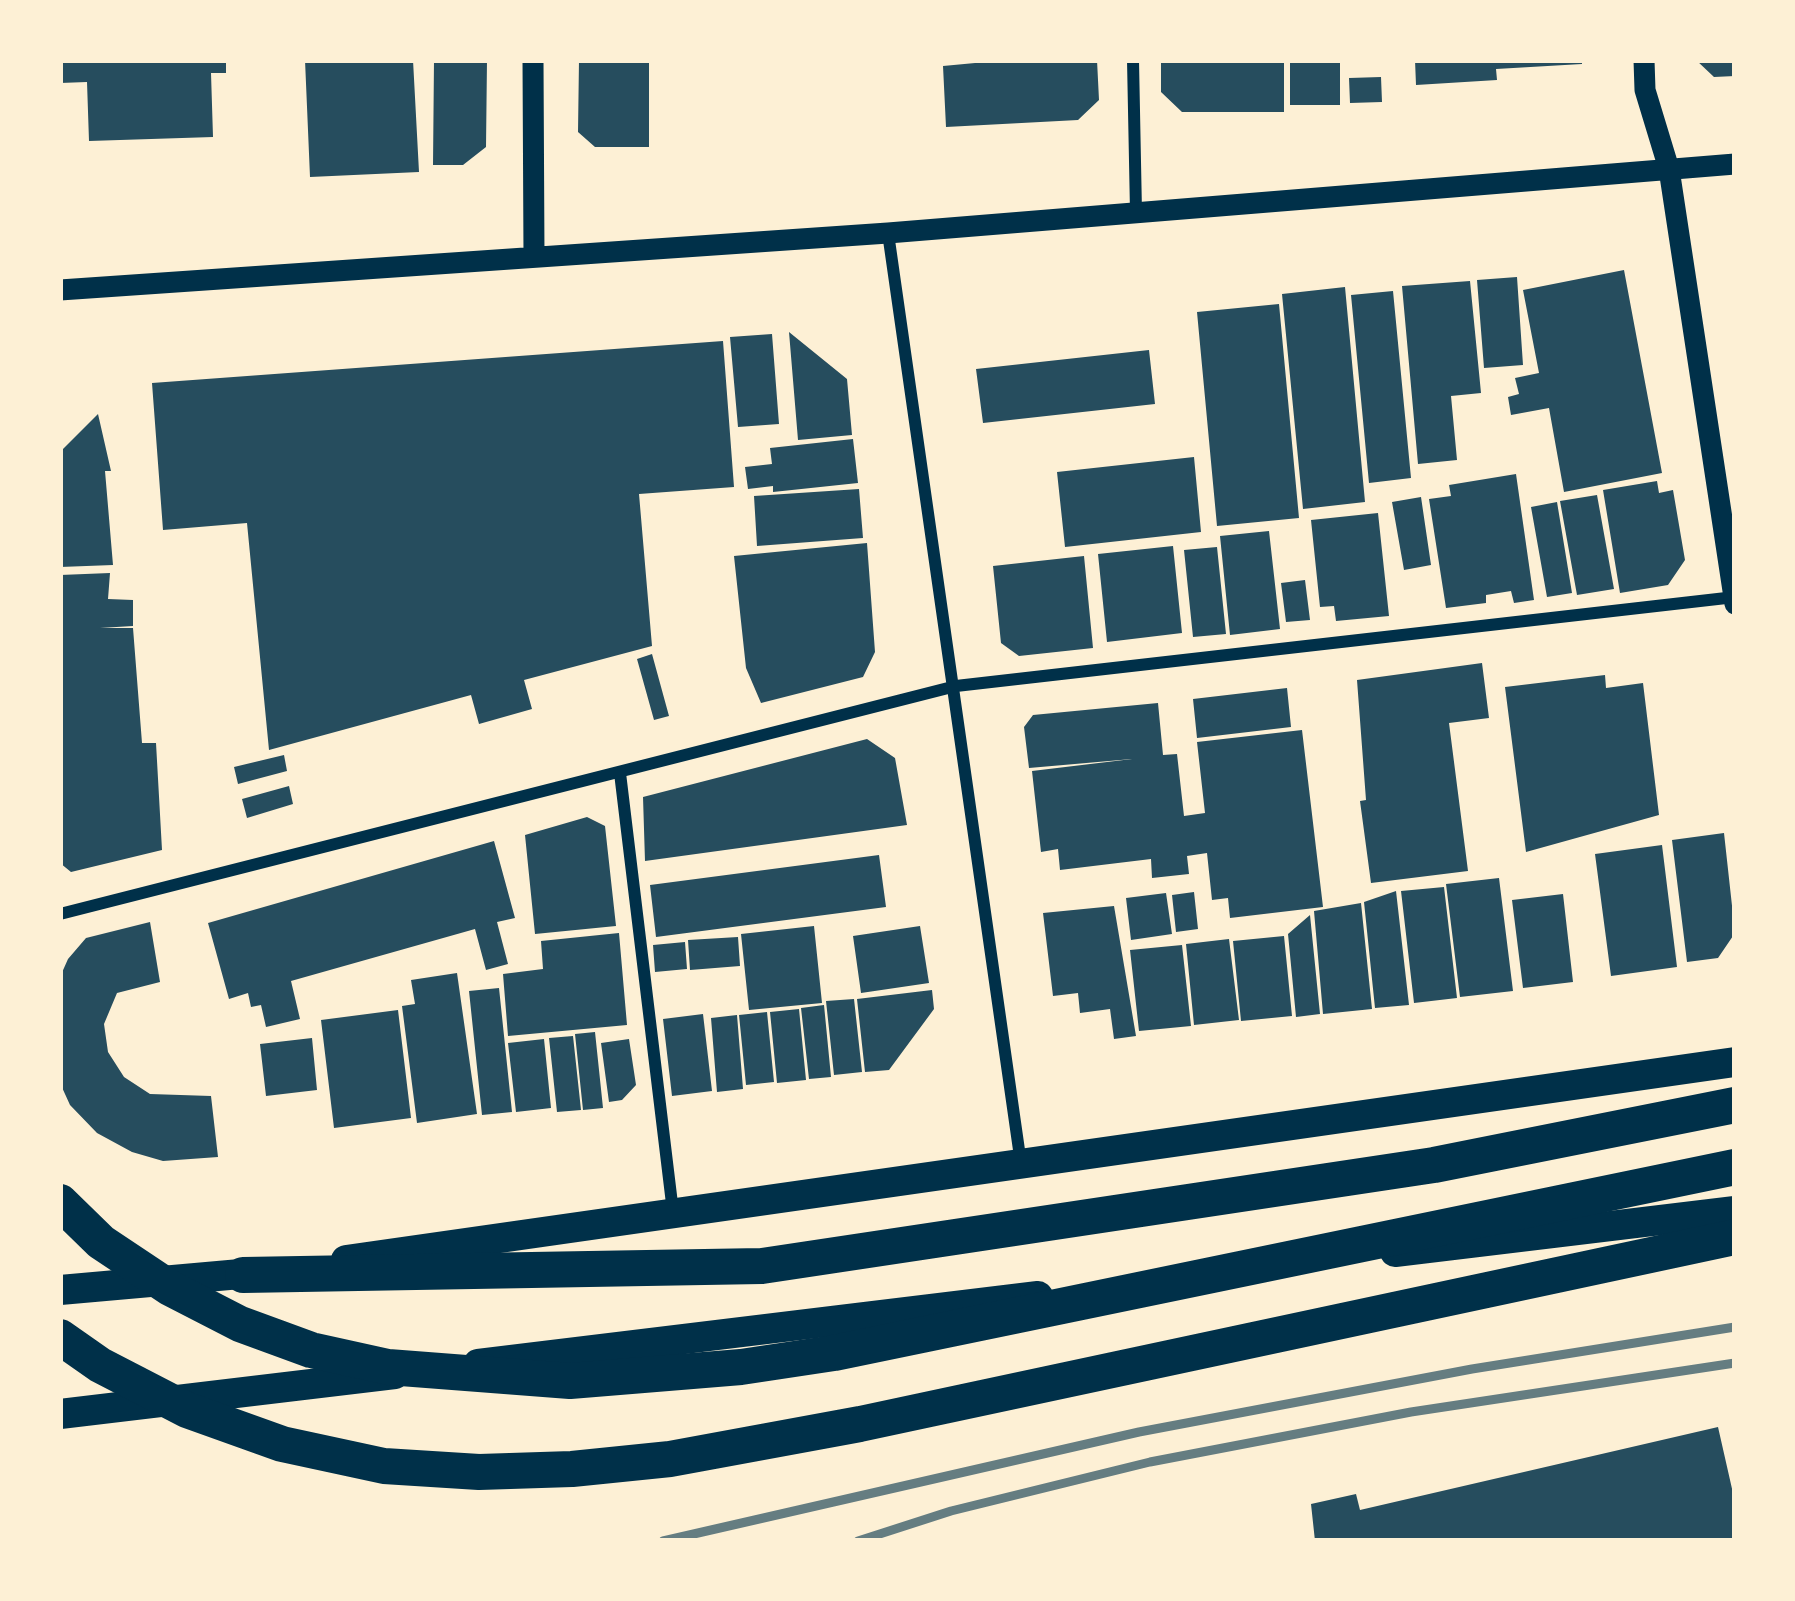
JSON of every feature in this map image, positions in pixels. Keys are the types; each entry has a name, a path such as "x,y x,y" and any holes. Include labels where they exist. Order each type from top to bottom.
{"highway":[{"path":"243,1275 761,1266 1434,1166 1735,1105"},
{"path":"60,1202 101,1242 170,1288 240,1324 311,1350 388,1367 570,1381 719,1370 834,1353 1735,1167"},
{"path":"60,1337 100,1365 188,1410 282,1444 384,1466 478,1472 572,1469 670,1459 860,1424 1735,1237"}],"main road":[{"path":"60,1290 243,1275 1735,1062"},
{"path":"60,1414 1735,1211"}],"street":[{"path":"533,60 534,257"},
{"path":"1133,60 1136,212"},
{"path":"60,914 956,686 1735,600 1669,169 1645,91 1644,60"},
{"path":"60,290 888,232 1735,164"},
{"path":"888,232 1022,1166"},
{"path":"620,773 673,1213"}],"building":[{"path":"60,60 226,60 226,73 211,73 213,137 89,141 87,82 60,83"},
{"path":"305,60 413,60 419,172 310,177"},
{"path":"434,60 487,60 486,147 463,165 433,165"},
{"path":"579,60 649,60 649,147 595,147 578,132"},
{"path":"1097,60 1099,100 1078,120 946,127 943,66"},
{"path":"1161,60 1284,60 1284,112 1182,112 1161,92"},
{"path":"1290,60 1340,60 1340,105 1290,105"},
{"path":"1415,60 1582,60 1582,64 1496,69 1497,80 1416,85"},
{"path":"1696,60 1735,60 1735,76 1714,77"},
{"path":"1381,77 1382,102 1350,103 1349,78"},
{"path":"1624,270 1662,473 1564,492 1549,408 1511,415 1508,397 1519,394 1515,378 1539,373 1523,290"},
{"path":"1517,277 1523,365 1484,368 1477,280"},
{"path":"1470,281 1481,393 1451,396 1457,460 1418,464 1402,286"},
{"path":"1345,287 1365,502 1303,509 1282,294"},
{"path":"1393,291 1411,478 1369,483 1351,295"},
{"path":"1279,304 1299,518 1217,526 1197,312"},
{"path":"789,332 847,379 852,435 798,440"},
{"path":"772,334 779,424 738,427 730,337"},
{"path":"723,341 734,487 639,494 652,646 524,680 532,709 479,724 471,695 269,750 247,523 163,530 152,383"},
{"path":"1149,350 1155,404 983,423 976,369"},
{"path":"98,414 111,471 105,471 113,565 60,567 60,452"},
{"path":"853,439 858,483 773,492 773,486 748,489 745,467 772,464 770,448"},
{"path":"1194,457 1201,532 1065,547 1057,472"},
{"path":"1516,474 1534,600 1514,603 1511,591 1486,595 1486,603 1446,608 1429,499 1451,496 1449,485"},
{"path":"1657,481 1659,493 1673,490 1685,560 1668,585 1620,593 1603,490"},
{"path":"859,489 863,538 757,546 754,496"},
{"path":"1597,495 1614,589 1577,595 1560,501"},
{"path":"1421,497 1431,565 1404,570 1392,502"},
{"path":"1557,502 1572,593 1547,597 1531,507"},
{"path":"1378,513 1389,616 1336,621 1334,606 1320,607 1311,520"},
{"path":"1269,531 1280,629 1230,635 1220,536"},
{"path":"867,543 875,652 863,677 761,703 746,668 734,556"},
{"path":"1173,546 1182,633 1107,642 1098,554"},
{"path":"1217,547 1226,634 1193,637 1184,550"},
{"path":"1084,556 1093,648 1019,656 1001,643 993,566"},
{"path":"110,573 108,599 133,600 133,626 100,628 133,628 142,743 156,743 162,850 71,872 60,863 60,575"},
{"path":"1305,580 1310,620 1286,622 1281,583"},
{"path":"652,654 669,716 654,720 637,659"},
{"path":"1482,663 1489,718 1449,723 1468,871 1371,883 1360,801 1366,800 1357,680"},
{"path":"1605,675 1606,688 1643,683 1659,815 1526,852 1505,687"},
{"path":"1287,688 1291,727 1197,738 1193,699"},
{"path":"1158,703 1163,755 1177,754 1184,816 1205,813 1197,742 1302,730 1323,907 1230,918 1228,898 1212,900 1207,853 1187,856 1189,874 1152,878 1151,859 1060,870 1058,849 1041,852 1032,771 1132,759 1029,768 1024,727 1033,715"},
{"path":"867,739 895,758 907,825 645,861 643,797"},
{"path":"284,755 287,771 238,784 234,767"},
{"path":"289,786 293,804 247,818 242,799"},
{"path":"587,817 605,826 616,926 535,934 525,835"},
{"path":"1724,833 1735,933 1718,958 1687,962 1672,840"},
{"path":"494,841 515,918 497,922 508,964 486,970 475,929 291,981 300,1019 266,1027 261,1005 251,1007 248,993 229,999 208,923"},
{"path":"1662,845 1677,967 1611,976 1595,854"},
{"path":"879,855 886,907 656,937 650,885"},
{"path":"1499,878 1513,991 1460,997 1446,884"},
{"path":"1444,887 1457,998 1414,1003 1401,891"},
{"path":"1396,891 1409,1005 1375,1008 1364,902"},
{"path":"1194,892 1198,929 1176,932 1172,895"},
{"path":"1166,893 1172,934 1131,940 1126,898"},
{"path":"1563,894 1573,982 1523,988 1512,900"},
{"path":"1361,903 1372,1009 1323,1014 1314,911"},
{"path":"1114,906 1136,1036 1114,1039 1110,1009 1080,1013 1078,993 1053,996 1043,913"},
{"path":"1310,915 1320,1014 1296,1017 1288,934"},
{"path":"150,922 160,982 117,993 104,1024 108,1052 124,1077 150,1094 211,1096 218,1157 163,1161 132,1152 97,1133 70,1105 60,1083 60,977 68,959 86,938"},
{"path":"814,926 822,1003 749,1010 741,934"},
{"path":"920,926 929,983 861,993 853,936"},
{"path":"619,933 627,1025 508,1036 503,974 543,969 541,941"},
{"path":"1284,936 1292,1016 1241,1021 1233,941"},
{"path":"738,937 740,966 690,970 688,940"},
{"path":"1229,939 1239,1020 1194,1025 1186,944"},
{"path":"685,942 687,969 655,972 653,945"},
{"path":"1182,945 1191,1026 1139,1031 1130,950"},
{"path":"457,973 477,1114 417,1123 402,1006 415,1004 411,980"},
{"path":"499,988 512,1112 482,1115 469,991"},
{"path":"932,990 934,1009 889,1070 865,1072 857,999"},
{"path":"854,999 862,1072 834,1075 826,1001"},
{"path":"824,1005 831,1077 809,1079 801,1008"},
{"path":"799,1009 806,1080 777,1083 770,1012"},
{"path":"398,1010 411,1118 334,1128 321,1020"},
{"path":"767,1012 774,1082 746,1085 739,1015"},
{"path":"703,1014 712,1091 672,1096 663,1019"},
{"path":"737,1015 743,1089 717,1092 711,1018"},
{"path":"595,1032 603,1108 583,1110 575,1034"},
{"path":"573,1036 581,1110 557,1112 549,1038"},
{"path":"312,1038 317,1090 266,1096 260,1044"},
{"path":"544,1039 551,1108 516,1112 508,1043"},
{"path":"629,1039 636,1085 622,1100 609,1102 601,1043"},
{"path":"1718,1427 1735,1502 1735,1541 1315,1541 1311,1504 1356,1494 1360,1510"}],"railway":[{"path":"663,1541 1139,1432 1472,1369 1735,1327"},
{"path":"858,1541 951,1511 1150,1462 1411,1412 1735,1363"}]}
